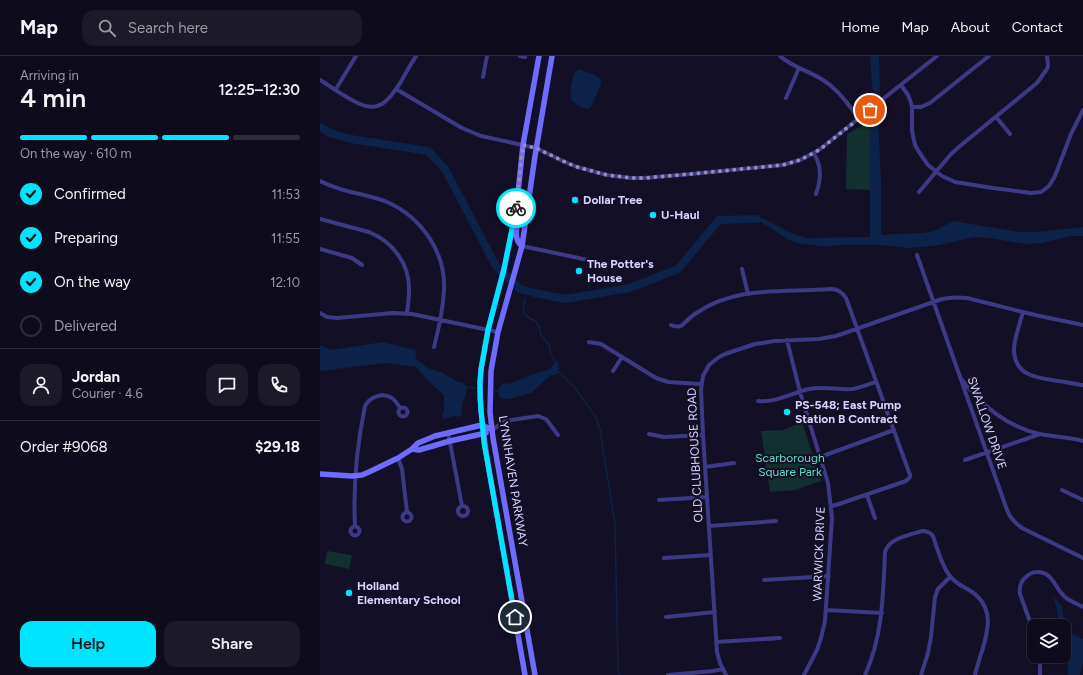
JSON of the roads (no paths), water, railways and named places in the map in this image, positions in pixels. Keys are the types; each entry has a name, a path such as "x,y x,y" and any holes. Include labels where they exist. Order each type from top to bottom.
{"main road":[{"name":"LYNNHAVEN PARKWAY","path":"525,675 483,434 480,399 481,370 488,330 504,269 517,201 523,145 539,56"},
{"name":"LYNNHAVEN PARKWAY","path":"535,675 492,430 490,399 491,371 498,332 522,246 536,148 552,56"},
{"path":"517,201 519,212 516,235 518,242 522,246"},
{"path":"320,474 356,476 369,472 398,458 418,443 435,436 482,425 492,430"},
{"path":"412,449 419,450 450,441 483,434 492,430"}],"street":[{"path":"336,89 356,56"},
{"path":"320,80 361,104 370,107 386,102 392,96 416,56"},
{"path":"483,77 487,56"},
{"path":"780,56 789,63 816,76 831,86 838,92 859,118"},
{"path":"396,89 472,133 536,148 577,167 607,175 631,178 683,175 783,165 814,154 937,56"},
{"path":"912,107 921,107 930,102 988,56"},
{"path":"919,192 950,154 1032,88 1046,70 1048,65 1047,56"},
{"path":"786,98 799,68"},
{"path":"900,85 908,95 912,107 912,131 915,145 922,158 936,172 955,182 1030,194 1041,192 1049,186 1055,176 1071,134 1083,110"},
{"path":"996,117 1010,134"},
{"path":"814,154 817,158 820,169 820,182 816,194"},
{"path":"320,182 387,202 406,213 421,227 433,244 438,254 444,276 440,320 434,347"},
{"path":"320,219 368,232 382,238 394,249 403,262 408,276 409,291 407,313"},
{"path":"522,246 607,264"},
{"path":"320,249 352,258 362,265"},
{"name":"SWALLOW DRIVE","path":"918,255 1006,510 1012,520 1022,528 1083,558"},
{"path":"742,269 748,294"},
{"path":"671,325 675,327 681,326 707,307 748,294 767,291 830,289 842,292 846,298 910,475 908,480 832,506"},
{"name":"OLD CLUBHOUSE ROAD","path":"726,675 718,658 716,642 706,497 701,384 703,376 709,365 714,360 725,354 755,344 770,341 828,338 949,297 967,298 1083,325"},
{"path":"1023,312 1014,346 1015,357 1020,367 1034,377 1083,385"},
{"path":"320,313 327,317 337,318 388,313 407,313 498,332"},
{"name":"WARWICK DRIVE","path":"787,340 800,392 828,483 832,506 827,610 817,650 804,675"},
{"path":"589,342 601,344 662,381 701,384"},
{"path":"612,371 622,357"},
{"path":"961,378 982,402 1000,417 1018,427 1040,434 1083,441"},
{"path":"758,401 766,401 815,389 853,389 876,382"},
{"path":"355,526 354,511 356,476 360,434 365,406 373,397 387,396 394,399 400,408"},
{"path":"492,430 503,422 538,416 546,419 558,435"},
{"path":"820,457 894,430"},
{"path":"448,432 462,506"},
{"path":"649,434 664,437 703,435"},
{"path":"965,460 1040,434"},
{"path":"398,458 402,469 407,512"},
{"path":"705,467 734,464"},
{"path":"1062,490 1083,500"},
{"path":"867,495 875,518"},
{"path":"659,500 706,497"},
{"path":"709,526 776,521"},
{"path":"865,675 875,649 882,613 885,552 888,545 894,541 922,531 928,532 933,536 950,578 978,597 987,612 987,632 975,675"},
{"path":"664,558 711,555"},
{"path":"1029,619 1019,590 1022,582 1028,575 1036,572 1045,573 1052,579 1058,590 1065,597 1083,607"},
{"path":"764,580 829,576"},
{"path":"921,675 931,637 935,597 938,590 950,578"},
{"path":"827,610 882,613"},
{"path":"666,617 715,612"},
{"path":"716,642 780,638"},
{"path":"1040,663 1040,675"},
{"path":"668,675 723,669"}],"water":[{"path":"870,56 879,56 880,91 875,94 872,86"},
{"path":"579,69 596,76 601,81 601,85 590,108 588,109 574,103 571,97 573,77 575,72"},
{"path":"875,117 878,119 881,182 881,235 934,231 953,221 1020,232 1037,232 1083,227 1083,236 1071,236 1042,243 1026,244 974,237 940,245 907,248 881,245 839,245 826,247 798,243 787,239 757,219 764,219 791,233 807,238 870,237 870,144 871,121"},
{"path":"383,342 415,350 416,359 430,369 441,372 456,381 464,383 467,387 461,416 453,416 444,419 442,415 444,411 444,395 428,381 416,367 386,363 320,371 320,345 332,350"},
{"path":"557,360 559,368 557,374 550,376 531,393 509,399 502,399 498,394 499,388 503,384 512,383 550,369"},
{"path":"1053,597 1062,606 1064,619 1059,619"},
{"path":"1071,633 1083,639 1083,664 1080,675 1068,675 1067,663 1071,663"}],"waterway":[{"path":"320,127 330,133 351,139 428,151 445,169 496,266 520,289 535,293 565,299 630,288 678,269 719,220 757,219"},
{"path":"525,299 523,310 526,316 535,321 539,326 541,335 550,347 550,353 555,362"},
{"path":"558,371 575,388 595,416 600,429 615,524 619,675"},
{"path":"467,387 475,388"}],"place":[{"name":"Dollar Tree","path":"575,200"},
{"name":"U-Haul","path":"653,215"},
{"name":"The Potter's House","path":"579,271"},
{"name":"PS-548; East Pump Station B Contract","path":"787,412"},
{"name":"Holland Elementary School","path":"349,593"}],"park label":[{"name":"Scarborough Square Park","path":"790,465"}]}
